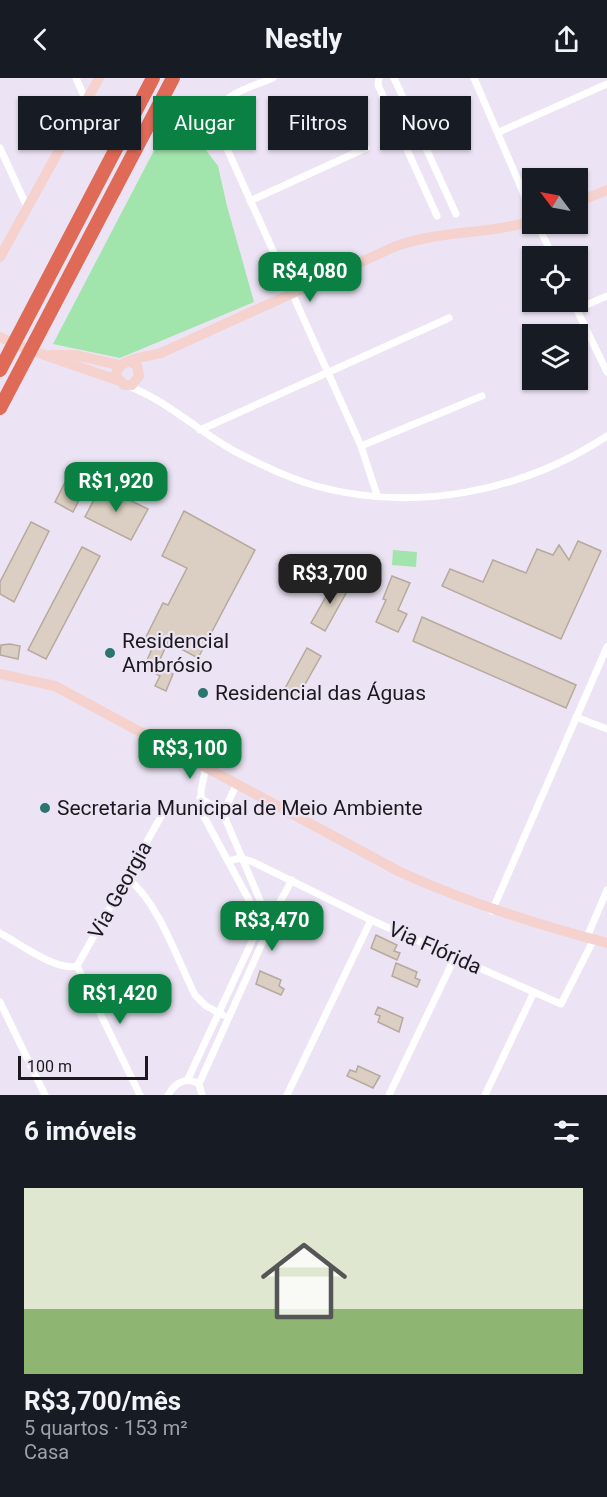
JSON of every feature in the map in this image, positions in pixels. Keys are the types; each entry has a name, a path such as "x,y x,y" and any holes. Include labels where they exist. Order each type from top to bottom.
{"highway":[{"path":"1,367 153,78"},
{"path":"0,408 173,78"}],"street":[{"path":"76,78 84,96"},
{"path":"89,96 99,78"},
{"path":"273,78 226,99 215,115 217,132 362,446 377,495"},
{"path":"379,78 378,86 437,216"},
{"path":"394,78 456,214"},
{"path":"474,78 522,188"},
{"path":"499,132 607,84"},
{"path":"0,148 28,208"},
{"path":"0,257 59,150"},
{"path":"250,201 362,150"},
{"path":"588,198 607,190"},
{"path":"117,380 116,372 124,363 161,353 413,240 522,223"},
{"path":"588,304 607,296"},
{"path":"578,312 607,372"},
{"path":"200,430 326,371 449,318"},
{"path":"0,330 4,338 149,394 200,430 275,471 348,494 421,497 465,494 503,485 586,450 607,436"},
{"path":"128,386 135,383 140,374 161,353"},
{"path":"48,356 75,355 136,365 149,394"},
{"path":"362,446 482,396"},
{"path":"492,911 607,647"},
{"path":"0,674 55,686 400,872 492,911 607,943"},
{"path":"576,717 607,729"},
{"path":"167,1095 188,1079 254,937 257,924 255,911 202,813 200,798 207,766"},
{"path":"237,783 226,807 225,818 269,922"},
{"path":"200,798 211,805 226,807"},
{"name":"Via Georgia","path":"77,966 163,813"},
{"path":"228,861 241,858"},
{"name":"Via Flórida","path":"241,858 292,880 371,920 562,1004 584,960 591,938"},
{"path":"237,879 248,873 264,869"},
{"path":"127,878 148,900 195,994 206,1006 229,1017"},
{"path":"202,1095 199,1084 268,930 269,922 292,880"},
{"path":"591,938 607,890"},
{"path":"287,1095 371,920"},
{"path":"0,933 57,965 70,968 77,966 140,1095"},
{"path":"389,1095 454,957"},
{"path":"485,1095 534,992"},
{"path":"0,1002 45,1095"},
{"path":"188,1079 199,1084"}],"green space":[{"path":"154,150 206,150 218,166 254,302 120,358 53,344"},
{"path":"393,550 417,552 416,567 392,565"}],"building":[{"path":"71,471 89,480 73,512 55,502"},
{"path":"101,486 148,509 131,540 85,517"},
{"path":"184,511 255,550 198,658 168,642 157,666 173,674 166,691 155,686 160,676 144,667 155,642 146,637 163,603 168,605 187,568 162,556"},
{"path":"31,522 49,531 14,602 0,594 0,582"},
{"path":"578,541 601,551 561,639 442,586 450,569 483,582 493,560 526,573 537,549 553,555 559,545 569,560"},
{"path":"82,547 100,556 46,659 28,650"},
{"path":"392,576 410,583 398,610 407,614 398,632 376,622 386,600 383,599"},
{"path":"336,579 350,586 325,631 311,623"},
{"path":"422,617 576,685 566,708 413,641"},
{"path":"1,645 20,646 18,659 0,655"},
{"path":"307,648 321,656 296,700 283,692"},
{"path":"376,935 397,945 394,951 400,953 397,960 371,948"},
{"path":"396,963 417,972 415,978 420,980 417,987 392,976"},
{"path":"260,971 281,980 279,986 284,989 281,995 256,984"},
{"path":"378,1007 403,1018 399,1032 378,1022 380,1016 375,1014"},
{"path":"358,1066 380,1076 373,1088 347,1076 350,1070 356,1072"}],"place":[{"name":"Residencial Ambrósio","path":"110,653"},
{"name":"Residencial das Águas","path":"203,693"},
{"name":"Secretaria Municipal de Meio Ambiente","path":"45,808"}]}
